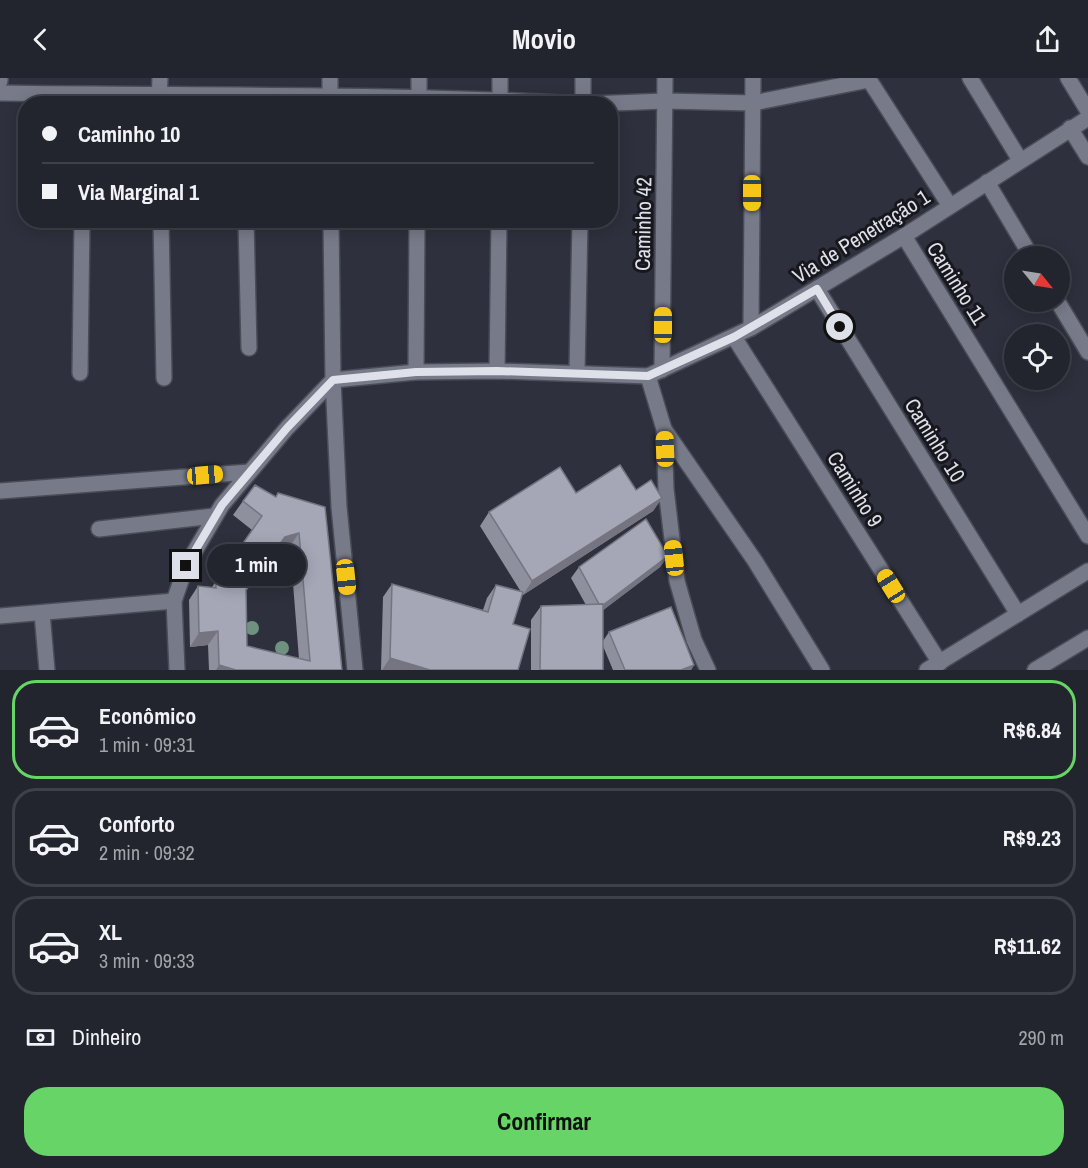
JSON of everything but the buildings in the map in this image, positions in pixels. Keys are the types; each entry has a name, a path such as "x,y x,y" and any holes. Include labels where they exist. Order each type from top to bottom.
{"street":[{"path":"83,78 83,96"},
{"path":"244,96 245,78"},
{"path":"330,78 330,96"},
{"path":"419,78 419,96"},
{"path":"500,78 500,96"},
{"path":"582,96 583,78"},
{"name":"Caminho 42","path":"664,429 655,373 665,78"},
{"path":"751,328 753,78"},
{"path":"970,78 1020,160"},
{"path":"1068,78 1088,111"},
{"path":"618,103 665,101 753,103 868,79 950,206"},
{"path":"112,96 159,91 212,96"},
{"path":"0,93 42,96"},
{"name":"Via de Penetração 1","path":"655,373 751,328 904,236 1088,118"},
{"path":"1070,128 1088,157"},
{"path":"987,182 1025,246"},
{"path":"80,373 82,228"},
{"path":"161,228 164,378"},
{"path":"246,228 249,348"},
{"path":"331,228 333,380 339,507 355,670"},
{"path":"416,372 417,228"},
{"path":"497,371 499,228"},
{"path":"577,372 580,228"},
{"name":"Caminho 11","path":"904,236 1088,536"},
{"name":"Caminho 10","path":"817,289 1018,614"},
{"path":"1064,312 1088,352"},
{"name":"Caminho 9","path":"734,337 931,668"},
{"path":"177,670 174,601 186,566 218,511 249,472 333,380 416,372 655,373"},
{"path":"664,429 666,489 676,581 694,640 708,670"},
{"path":"664,429 755,561 822,670"},
{"path":"0,491 249,472"},
{"path":"99,529 218,511"},
{"path":"931,668 1018,614 1086,578"},
{"path":"0,616 174,601"},
{"path":"42,613 47,670"},
{"path":"1035,670 1088,638"}],"route":[{"path":"186,566 222,505 287,428 333,380 416,372 577,372 648,376 734,337 817,289 840,327"}]}
